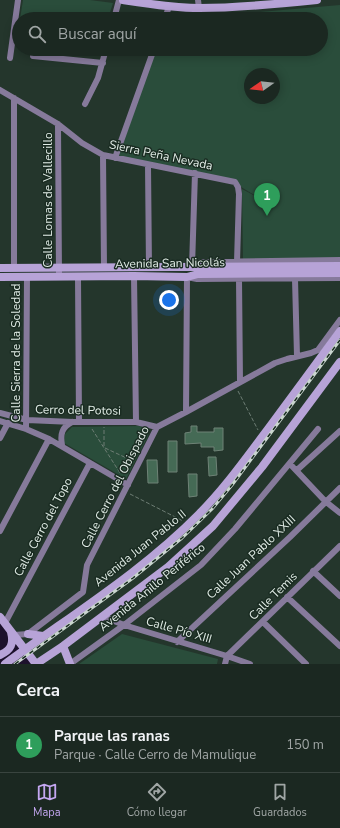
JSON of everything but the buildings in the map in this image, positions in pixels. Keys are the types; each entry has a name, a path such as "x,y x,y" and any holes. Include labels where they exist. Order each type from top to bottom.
{"main road":[{"path":"123,0 160,3 169,6 317,0"},
{"name":"Avenida San Nicolás","path":"0,268 59,272 78,276 187,277 197,270 340,266"},
{"name":"Avenida San Nicolás","path":"0,277 27,276 104,268 340,273"},
{"name":"Avenida Juan Pablo II","path":"5,664 133,571 188,524 218,493 340,331"},
{"path":"2,620 23,650 36,664 63,646 168,567 213,526 262,467 340,362"},
{"path":"28,634 43,636"},
{"path":"0,655 9,649 13,644 13,635"},
{"path":"63,646 70,664"}],"street":[{"path":"16,12 18,0"},
{"path":"116,12 119,0"},
{"path":"167,12 169,6"},
{"path":"10,58 12,44"},
{"path":"58,56 103,63"},
{"path":"85,104 98,78 104,56"},
{"path":"115,158 151,56"},
{"name":"Sierra Peña Nevada","path":"0,90 58,124 82,143 103,155 235,182 238,186 239,194 237,262"},
{"name":"Calle Sierra de la Soledad","path":"14,98 14,268"},
{"name":"Calle Lomas de Vallecillo","path":"58,124 59,272"},
{"path":"103,155 104,268"},
{"path":"148,165 149,268"},
{"path":"195,173 197,270"},
{"path":"197,270 195,264 202,262 340,260"},
{"name":"Calle Sierra de la Soledad","path":"26,429 27,276"},
{"path":"62,445 61,436 64,428 76,422 78,276"},
{"path":"134,276 136,422"},
{"path":"186,412 187,277 197,279 239,280 340,278"},
{"path":"295,279 297,356"},
{"path":"237,383 239,280"},
{"name":"Calle Cerro del Obispado","path":"28,634 83,592 87,566 156,427 275,363 318,350 340,320"},
{"name":"Cerro del Potosi","path":"0,413 27,420 136,422 156,427"},
{"name":"Cerro del Potosi","path":"0,421 26,429 62,445 90,463 128,484"},
{"name":"Calle Sierra de la Soledad","path":"0,438 8,423"},
{"name":"Avenida Anillo Periférico","path":"70,664 124,626 215,552 235,530 318,429"},
{"path":"297,470 340,431"},
{"path":"0,531 49,439"},
{"name":"Calle Cerro del Topo","path":"2,620 90,463"},
{"path":"290,464 326,501 340,513"},
{"name":"Calle Juan Pablo XXIII","path":"177,642 290,537 340,488"},
{"name":"Calle Temis","path":"227,656 340,546"},
{"path":"313,571 340,596"},
{"path":"287,596 340,646"},
{"name":"Calle Pío XIII","path":"102,616 124,626 250,664"},
{"path":"263,622 306,664"},
{"path":"13,635 28,634"},
{"path":"225,664 227,656"}],"path":[{"path":"237,383 257,429 263,435"},
{"path":"87,422 128,484"},
{"path":"104,422 104,447"},
{"path":"104,447 139,463"},
{"path":"125,492 188,524"}],"green space":[{"path":"23,0 90,0 113,3 110,12 21,12"},
{"path":"340,5 340,258 243,259 242,189 266,202 231,181 119,156 153,56 328,56 328,12 261,12"},
{"path":"140,426 147,431 148,436 126,479 64,443 65,434 72,427"},
{"path":"122,634 218,659 217,664 79,664"}],"shaded area":[{"path":"0,616 32,664 0,664"}],"railway":[{"path":"15,664 133,578 182,538 212,509 232,485 340,340"}],"place":[{"name":"Parque las ranas","path":"267,216"}]}
